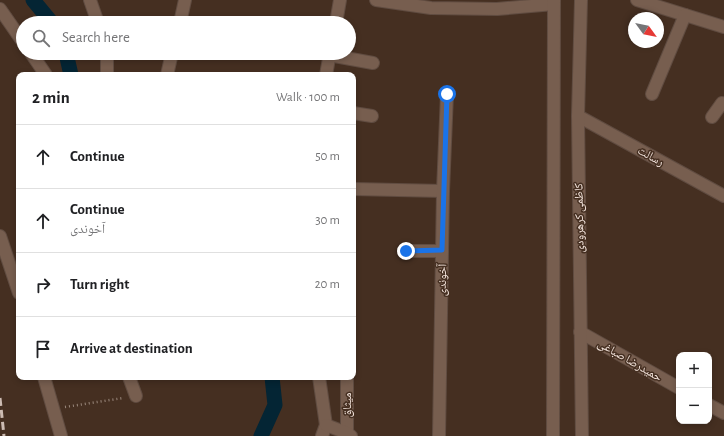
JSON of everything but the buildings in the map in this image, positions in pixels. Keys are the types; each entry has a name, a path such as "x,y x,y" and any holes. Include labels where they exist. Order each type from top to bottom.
{"street":[{"path":"90,0 96,16"},
{"path":"182,16 185,0"},
{"path":"337,16 340,0"},
{"path":"376,0 431,8 490,9 557,1"},
{"name":"کاظمی کرهرودی","path":"581,0 578,116 582,436"},
{"path":"636,0 672,5 685,15 724,27"},
{"name":"کاظمی کرهرودی","path":"553,436 557,1"},
{"path":"0,9 16,32"},
{"path":"652,94 685,15"},
{"path":"356,59 373,63"},
{"path":"36,60 44,72"},
{"path":"107,60 107,72"},
{"path":"168,72 170,60"},
{"path":"327,72 329,60"},
{"name":"آخوندی","path":"439,436 443,191 447,94"},
{"path":"712,117 722,103 724,105"},
{"path":"356,113 372,116"},
{"name":"رسالت","path":"578,116 724,196"},
{"path":"356,189 443,191"},
{"path":"0,236 16,284"},
{"path":"406,251 442,250"},
{"name":"حمیدرضا صباغی","path":"580,332 676,386"},
{"path":"45,380 61,436"},
{"path":"130,380 136,396"},
{"path":"319,380 324,431 349,435"},
{"name":"میثاق","path":"347,380 349,435"},
{"path":"712,407 724,413"}],"path":[{"path":"54,409 136,396"}],"waterway":[{"path":"33,0 46,16"},
{"path":"68,60 70,72"},
{"path":"261,436 275,405 272,380"}],"railway":[{"path":"0,398 4,436"}],"route":[{"path":"406,251 442,250 447,94"}]}
